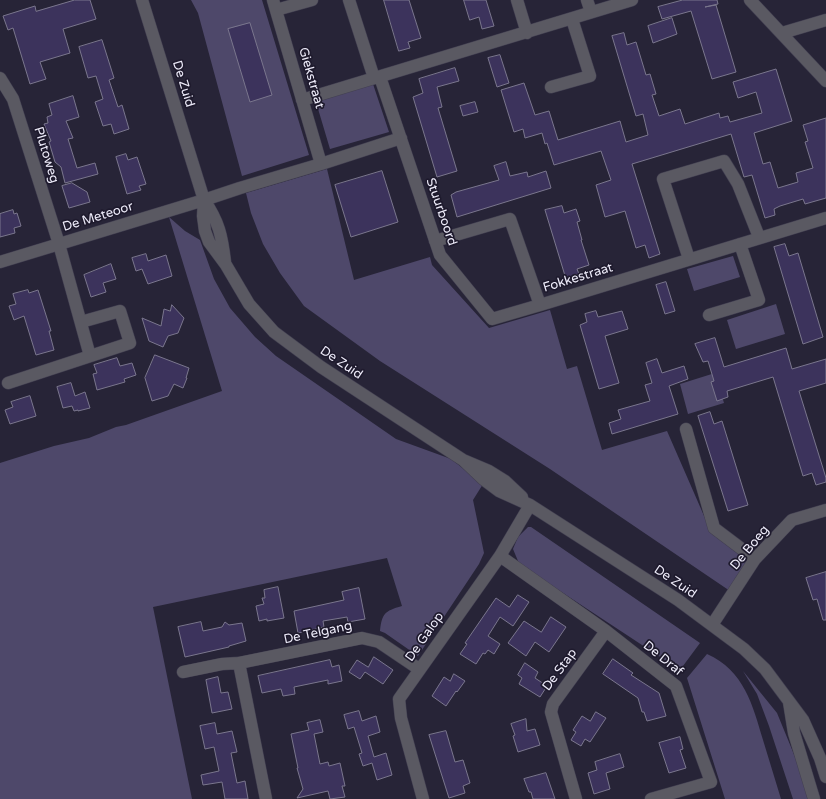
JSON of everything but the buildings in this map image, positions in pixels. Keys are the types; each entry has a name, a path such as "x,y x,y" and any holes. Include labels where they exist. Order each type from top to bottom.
{"street":[{"name":"De Zuid","path":"142,0 204,200 214,214 222,236 226,266 249,304 274,332 321,367 463,460 489,471 505,481 530,504 678,600 744,649 765,669 803,720 820,758 826,777"},
{"path":"275,5 312,0"},
{"name":"Stuurboord","path":"350,0 377,78 401,138 440,255 492,319 540,305"},
{"path":"517,0 527,33"},
{"path":"587,0 591,12"},
{"path":"302,100 632,0"},
{"path":"750,0 826,81"},
{"name":"Giekstraat","path":"275,5 321,164"},
{"path":"551,87 590,76 572,19"},
{"path":"782,33 826,20"},
{"name":"Plutoweg","path":"0,78 14,99 59,244 90,356"},
{"path":"321,164 401,138"},
{"path":"689,259 663,179 724,161 738,184 758,238"},
{"name":"De Meteoor","path":"0,262 321,164"},
{"name":"Fokkestraat","path":"436,241 510,219 540,305 826,218"},
{"path":"709,315 759,300 740,244"},
{"path":"8,383 130,343 120,311 81,322"},
{"path":"686,429 714,528 755,559"},
{"name":"De Galop","path":"423,799 401,718 399,699 500,556 530,504"},
{"name":"De Boeg","path":"712,625 755,559 792,520 826,510"},
{"name":"De Draf","path":"500,556 606,631 676,686 711,782 651,799"},
{"name":"De Stap","path":"576,799 551,712 553,704 606,631"},
{"name":"De Telgang","path":"183,672 222,664 239,663 362,638 379,642 420,669"},
{"path":"239,663 266,799"},
{"name":"De Zuid","path":"788,700 794,733 814,799"}],"shaded area":[{"path":"191,0 262,0 309,155 242,176 198,13"},
{"path":"373,84 389,132 330,149 316,102"},
{"path":"327,169 354,280 430,257 432,265 489,328 550,310 567,369 577,366 602,450 667,431 708,525 751,559 730,591 550,469 380,361 304,306 280,273 263,244 251,213 246,193"},
{"path":"169,217 185,231 200,240 214,279 230,308 255,337 276,356 396,439 451,459 483,484 473,500 484,553 479,564 418,656 380,631 385,614 402,606 387,558 153,607 192,799 0,799 0,463 54,446 89,438 116,427 126,425 222,391"},
{"path":"733,256 740,277 694,291 687,269"},
{"path":"776,304 785,334 736,349 727,320"},
{"path":"715,373 724,403 688,414 680,384"},
{"path":"528,527 531,527 700,643 680,670 525,568 518,561 513,549 518,537"},
{"path":"707,654 720,661 730,669 745,690 755,714 781,799 725,799 687,678"},
{"path":"743,671 777,713 811,799 793,799 757,694"}]}
